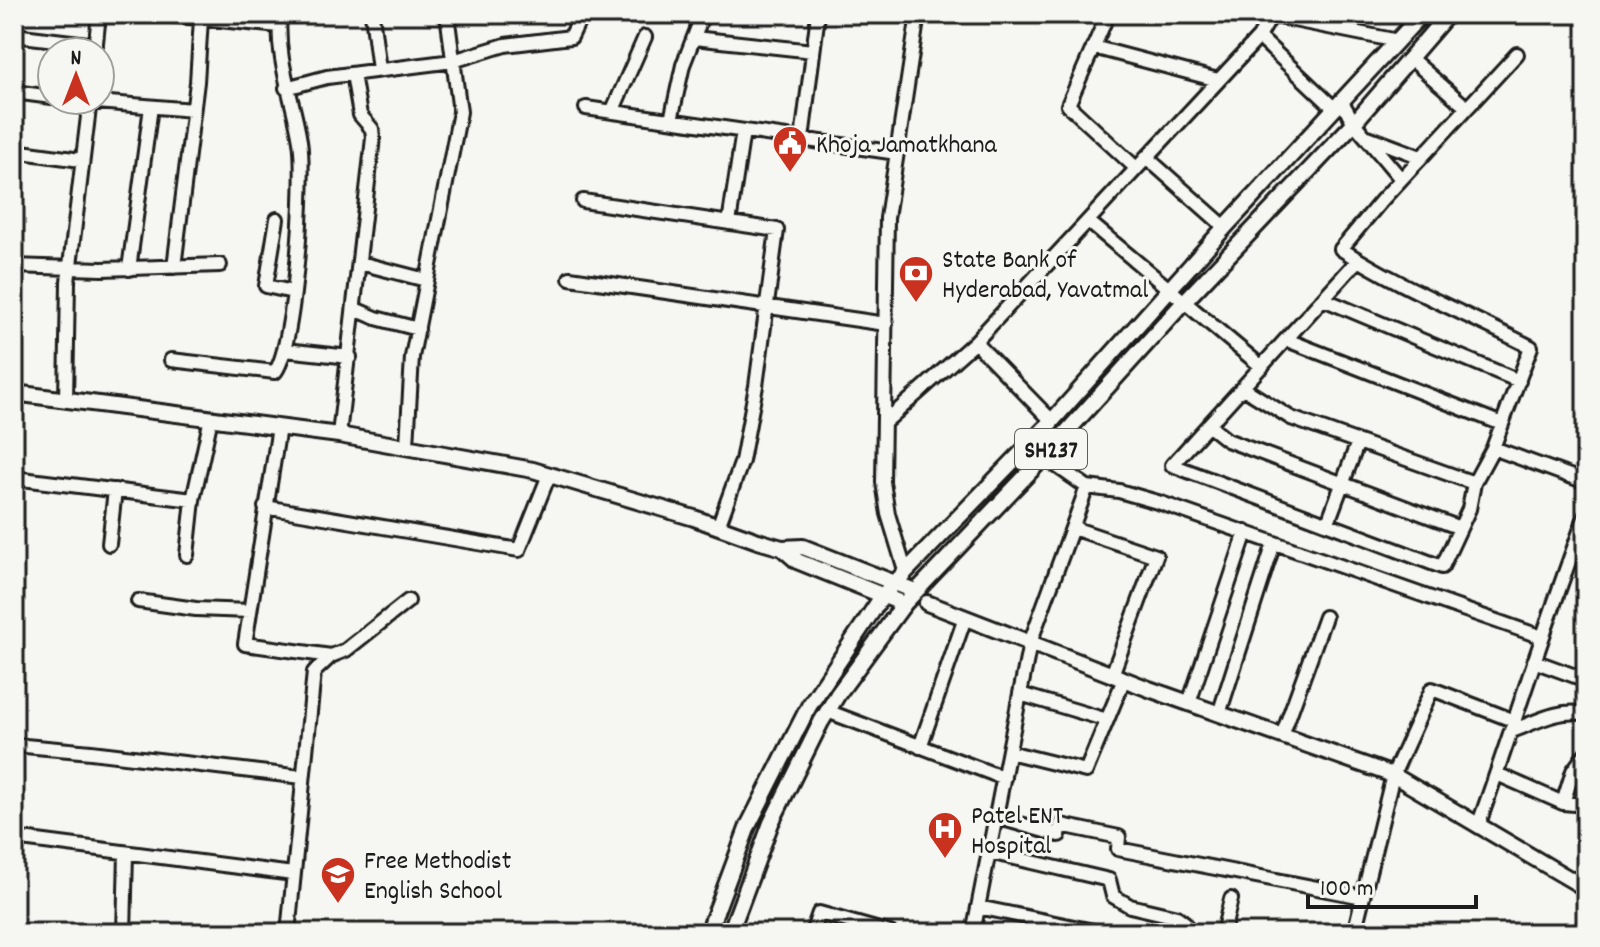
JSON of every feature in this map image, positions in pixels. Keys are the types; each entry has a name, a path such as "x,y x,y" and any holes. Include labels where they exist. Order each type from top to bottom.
{"main road":[{"name":"SH237","path":"708,933 748,826 809,706 883,595 1052,421 1225,227 1422,14"},
{"name":"SH237","path":"730,933 775,814 827,711 904,604 1354,123 1448,14"},
{"path":"14,393 407,445 549,475 782,548 803,547 915,591"},
{"path":"782,548 797,561 904,604"},
{"path":"927,603 1118,677 1393,775 1583,887"}],"street":[{"path":"97,36 99,14"},
{"path":"160,14 201,19 279,20 286,88 295,115 303,170 285,350 275,372 171,360"},
{"path":"372,14 379,70"},
{"path":"407,445 412,357 460,112 447,14"},
{"path":"286,88 327,77 453,61 505,45 571,37 582,14"},
{"path":"671,120 683,65 703,14"},
{"path":"802,139 818,14"},
{"path":"905,570 888,514 883,482 887,218 918,14"},
{"path":"1108,14 1068,105 1136,168"},
{"path":"884,423 975,342 1089,222 1259,37 1268,15 1398,41"},
{"path":"174,267 201,19"},
{"path":"14,35 36,38"},
{"path":"612,112 645,37"},
{"path":"1259,37 1338,106 1401,179"},
{"path":"694,38 813,51"},
{"path":"1093,47 1218,80"},
{"path":"1358,260 1172,465 1442,567 1469,509 1474,483 1493,448 1531,347 1383,275 1341,249 1517,54"},
{"path":"1410,58 1467,108"},
{"path":"339,435 373,138 372,129 360,115 353,74"},
{"path":"14,92 36,95"},
{"path":"116,104 193,110"},
{"path":"129,269 151,107"},
{"path":"586,108 897,153"},
{"path":"66,400 70,268 88,116"},
{"path":"729,223 743,131"},
{"path":"1365,136 1421,157"},
{"path":"14,151 81,160"},
{"path":"1146,157 1225,227"},
{"path":"583,201 777,230 768,308 742,461 718,527"},
{"path":"277,219 266,286 293,292"},
{"path":"1089,222 1262,367"},
{"path":"360,263 426,280"},
{"path":"14,266 129,269 220,265"},
{"path":"570,278 886,324"},
{"path":"1323,299 1519,381"},
{"path":"355,309 418,329"},
{"path":"1287,340 1502,424"},
{"path":"975,342 1052,421"},
{"path":"285,350 350,357"},
{"path":"1243,388 1291,418 1474,483"},
{"path":"187,555 193,500 211,418"},
{"path":"1208,425 1227,440 1460,528"},
{"path":"279,427 245,644 331,656"},
{"path":"1328,522 1358,442"},
{"path":"1493,448 1586,482"},
{"path":"1044,457 1087,487 1119,491 1246,532 1542,637"},
{"path":"265,507 519,550 549,475"},
{"path":"14,478 193,500"},
{"path":"973,933 1030,643 1087,487"},
{"path":"109,544 115,490"},
{"path":"1478,826 1542,637 1581,546 1586,515"},
{"path":"1009,752 1086,771 1107,720 1156,556 1073,528"},
{"path":"1189,703 1246,532"},
{"path":"1219,714 1274,543"},
{"path":"915,591 927,603"},
{"path":"138,601 196,609 250,611"},
{"path":"288,933 314,672 331,656 346,650 408,601"},
{"path":"904,604 927,603"},
{"path":"1282,736 1325,617"},
{"path":"920,747 965,618"},
{"path":"1534,661 1586,680"},
{"path":"1354,933 1393,775 1432,689 1513,726 1554,714 1586,714"},
{"path":"1020,694 1107,720"},
{"path":"827,711 1004,778"},
{"path":"14,745 302,777"},
{"path":"1563,803 1573,771 1586,753"},
{"path":"1497,774 1563,803 1586,805"},
{"path":"996,817 1059,835 1061,825 1119,837 1118,849 1363,897"},
{"path":"14,838 293,874"},
{"path":"989,852 1109,880 1113,896 1130,906 1177,917 1185,923"},
{"path":"124,933 126,853"},
{"path":"1223,933 1231,899"},
{"path":"978,907 1103,933"},
{"path":"812,933 819,913 890,933"}],"place":[{"name":"Khoja Jamatkhana","path":"790,174"},
{"name":"State Bank of Hyderabad, Yavatmal","path":"916,304"},
{"name":"Patel ENT Hospital","path":"945,860"},
{"name":"Free Methodist English School","path":"338,905"}]}
